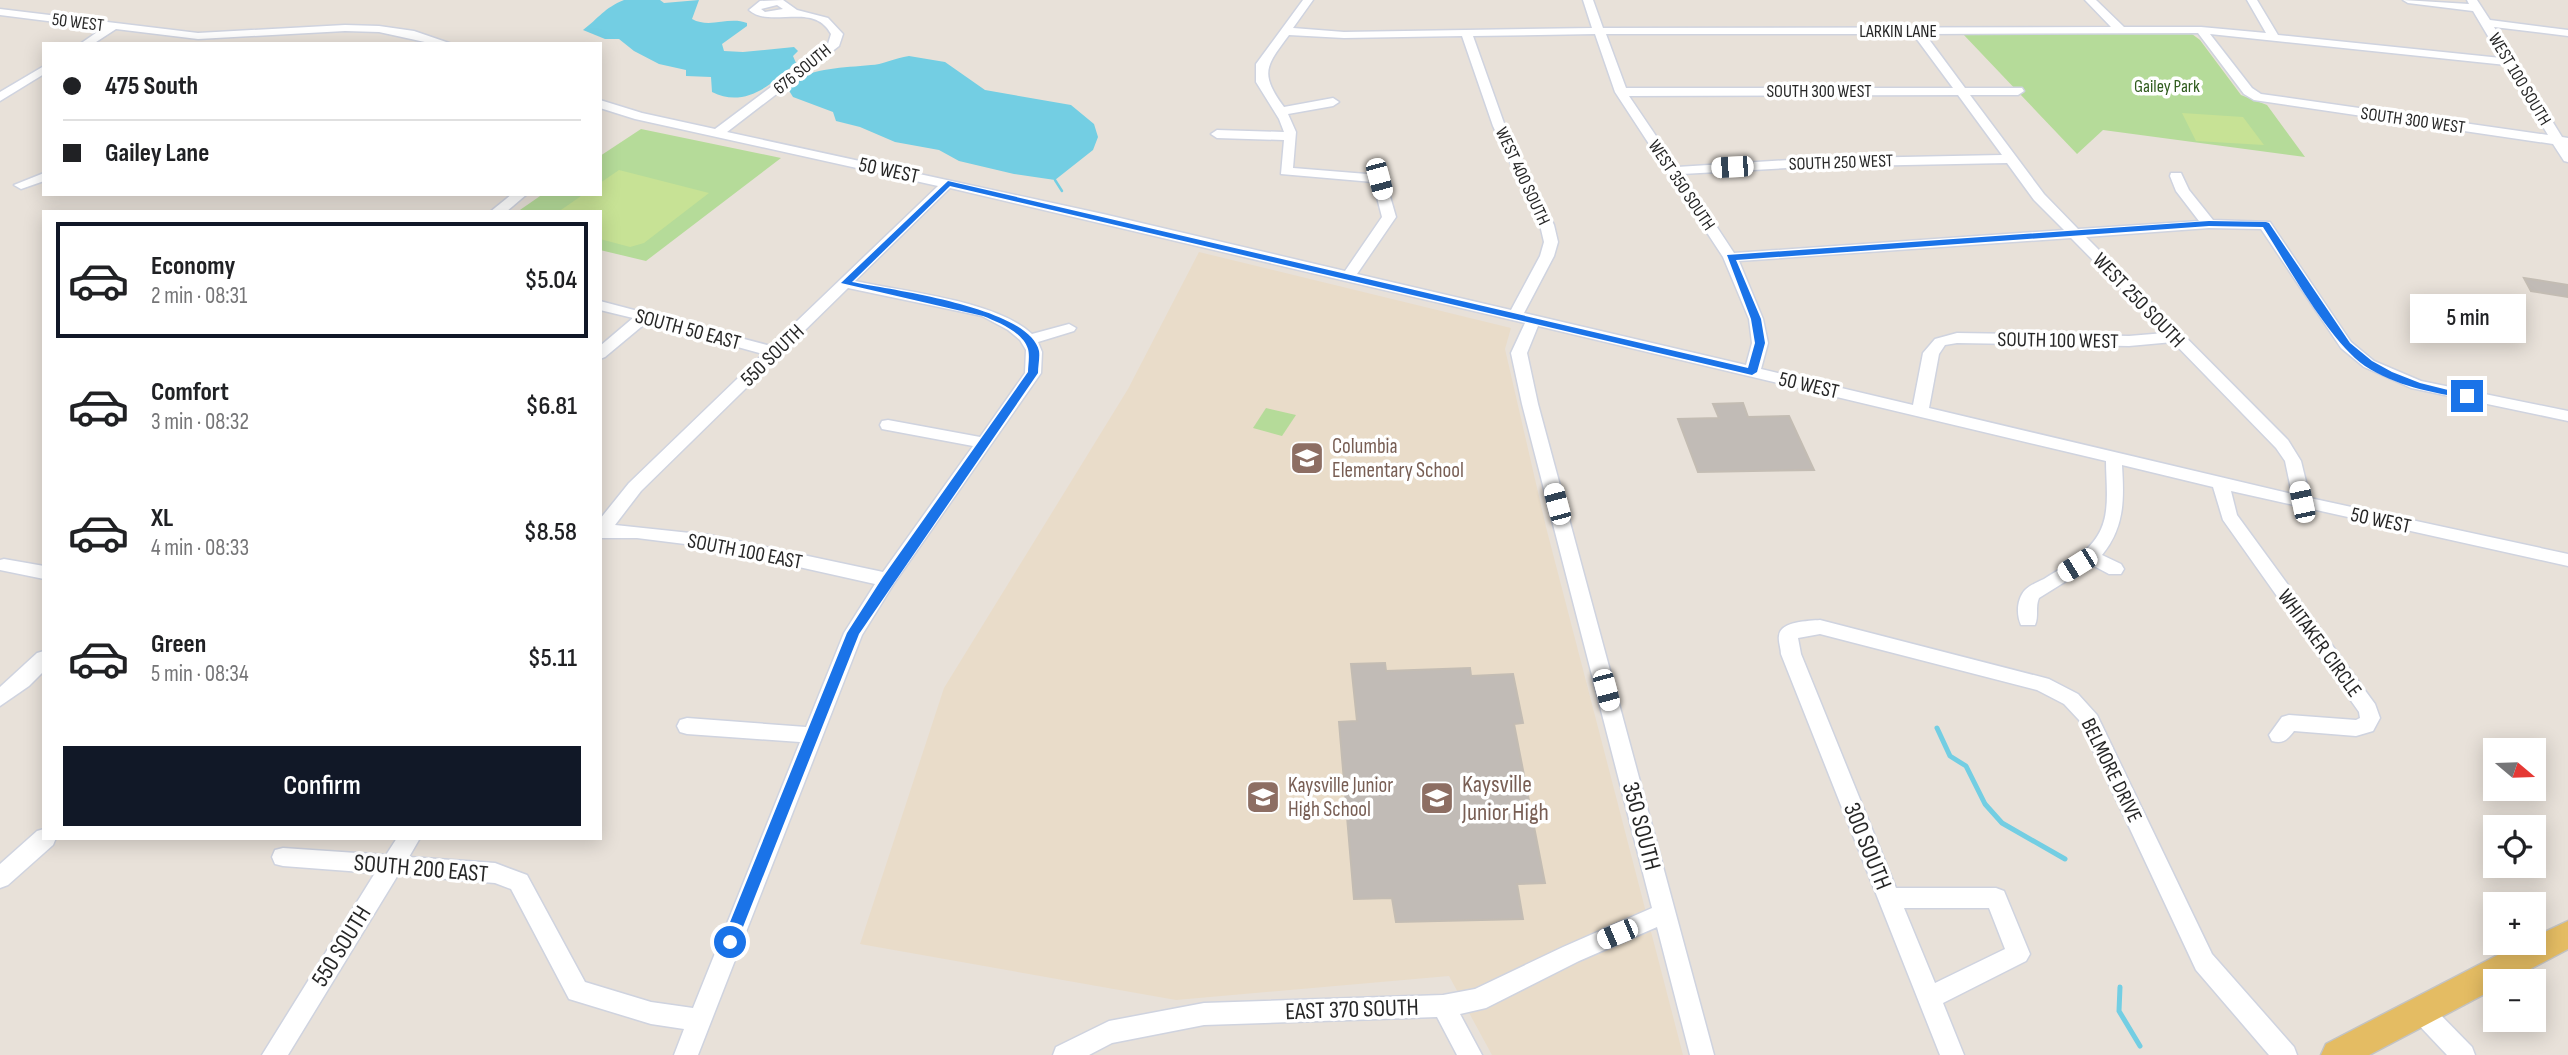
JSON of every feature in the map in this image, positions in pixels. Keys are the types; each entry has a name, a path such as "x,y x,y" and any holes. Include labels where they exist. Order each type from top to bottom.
{"main road":[{"path":"2337,1055 2568,934"}],"street":[{"path":"1308,0 1262,64 1259,74 1266,94 1282,111 1290,131 1286,171 1379,179 1389,217 1348,276"},
{"name":"WEST 350 SOUTH","path":"1588,0 1621,92 1730,257 1756,319 1760,343 1752,372"},
{"path":"2090,0 2120,30"},
{"path":"2252,0 2274,37"},
{"path":"2408,0 2474,4"},
{"name":"WEST 100 SOUTH","path":"2474,4 2563,141 2568,158"},
{"name":"676 SOUTH","path":"718,133 833,46 837,34 834,26 824,19 791,11"},
{"name":"50 WEST","path":"0,12 198,36 379,29 414,34 440,42"},
{"path":"0,25 22,15"},
{"path":"2486,23 2568,33"},
{"path":"88,42 114,26"},
{"name":"WEST 250 SOUTH","path":"1917,30 2039,197 2283,444 2293,461 2302,502"},
{"name":"LARKIN LANE","path":"1286,31 1344,36 1599,31 2201,30 2510,62"},
{"name":"SOUTH 300 WEST","path":"2201,30 2248,91 2258,97 2563,141"},
{"path":"276,42 284,32"},
{"name":"WEST 400 SOUTH","path":"1466,32 1499,126 1547,225 1551,242 1547,256 1515,316"},
{"path":"0,97 42,70"},
{"name":"SOUTH 300 WEST","path":"1621,92 2018,91"},
{"path":"1282,111 1333,102"},
{"name":"50 WEST","path":"602,105 639,116 948,183 1348,276 2302,502 2568,560"},
{"path":"1217,134 1290,136"},
{"name":"SOUTH 250 WEST","path":"1671,171 1804,163 2010,159"},
{"path":"2176,176 2183,191 2209,224"},
{"path":"21,185 42,178"},
{"name":"550 SOUTH","path":"602,530 635,487 948,183"},
{"path":"500,210 518,196"},
{"path":"1730,257 2209,224 2266,225 2346,345 2368,364 2417,385 2568,416"},
{"path":"685,1055 853,633 887,580 1033,373 1031,345 1006,322 986,313 845,283"},
{"name":"SOUTH 50 EAST","path":"602,306 775,352"},
{"path":"602,352 645,317"},
{"name":"350 SOUTH","path":"1533,320 1519,353 1702,1055"},
{"path":"1031,345 1069,328"},
{"name":"SOUTH 100 WEST","path":"1920,412 1931,353 1940,342 1957,338 2129,341 2176,337"},
{"path":"888,425 985,443"},
{"path":"2028,620 2027,604 2032,594 2092,556 2105,541 2114,515 2114,458"},
{"name":"WHITAKER CIRCLE","path":"2221,483 2229,516 2368,710 2370,718 2366,724 2356,728 2289,723 2279,735"},
{"name":"SOUTH 100 EAST","path":"602,531 694,539 887,580"},
{"path":"2092,556 2115,569"},
{"path":"4,565 42,573"},
{"name":"BELMORE DRIVE","path":"1788,635 1802,628 1820,627 2042,684 2071,699 2087,715 2204,962 2285,1055"},
{"name":"300 SOUTH","path":"1788,635 1791,654 1952,1055"},
{"path":"0,698 22,681 42,660"},
{"path":"687,726 811,734"},
{"path":"0,878 44,840"},
{"name":"550 SOUTH","path":"274,1055 408,840"},
{"name":"SOUTH 200 EAST","path":"283,857 495,873 519,882 577,991 651,1013 699,1020"},
{"path":"1889,898 1996,898 2018,954 1929,998"},
{"path":"1443,1006 1478,1000 1571,954 1665,913"},
{"name":"EAST 370 SOUTH","path":"1065,1055 1110,1032 1204,1014 1443,1006 1470,1055"},
{"path":"2421,1011 2463,1055"}],"shaded area":[{"name":"Kaysville Junior High School","path":"1199,252 1511,328 1505,349 1546,527 1683,1055 1492,1055 1449,976 1176,1000 860,944 944,688 1128,389"}],"green space":[{"name":"Gailey Park","path":"1962,33 2192,34 2200,40 2241,95 2267,105 2305,157 2103,130 2077,154"},
{"path":"2182,113 2243,117 2264,145 2196,141"},
{"path":"641,129 781,158 646,261 602,250 602,210 520,210 540,196 602,196 602,155"},
{"path":"619,170 709,193 644,243 630,247 602,240 602,210 561,210 581,196 602,196 602,182"},
{"path":"1266,408 1296,415 1282,436 1253,428"}],"water":[{"path":"624,0 660,0 664,3 699,0 692,19 706,23 747,23 747,26 722,44 724,51 794,47 798,51 793,56 796,63 768,86 747,96 736,98 712,92 711,77 686,76 686,70 659,64 634,51 619,39 605,39 583,30 606,10"},
{"path":"909,56 945,62 985,90 1071,105 1094,124 1098,137 1093,150 1055,180 1014,174 959,161 939,150 895,142 860,127 836,121 833,112 793,97 788,89 789,83 819,71 875,65"}],"building":[{"path":"2524,278 2568,285 2568,297 2531,291"},
{"path":"1743,403 1748,417 1789,416 1814,470 1698,472 1678,419 1719,418 1713,404"},
{"name":"Kaysville Junior High","path":"1385,663 1386,671 1470,668 1471,676 1513,674 1523,723 1514,724 1545,883 1517,884 1523,919 1396,922 1392,898 1354,899 1339,722 1357,721 1351,664"}],"waterway":[{"path":"1055,180 1062,191"},
{"path":"1937,728 1950,756 1966,766 1985,804 2002,823 2065,859"},
{"path":"2120,987 2119,1011 2140,1046"}],"place":[{"name":"Columbia Elementary School","path":"1307,458"},
{"name":"Kaysville Junior High School","path":"1263,797"},
{"name":"Kaysville Junior High","path":"1437,798"}],"route":[{"path":"730,942 853,633 887,580 1033,373 1034,351 1028,340 1006,322 986,313 845,283 948,183 1752,372 1760,343 1756,319 1730,257 2209,224 2266,225 2346,345 2368,364 2417,385 2467,396"}]}
